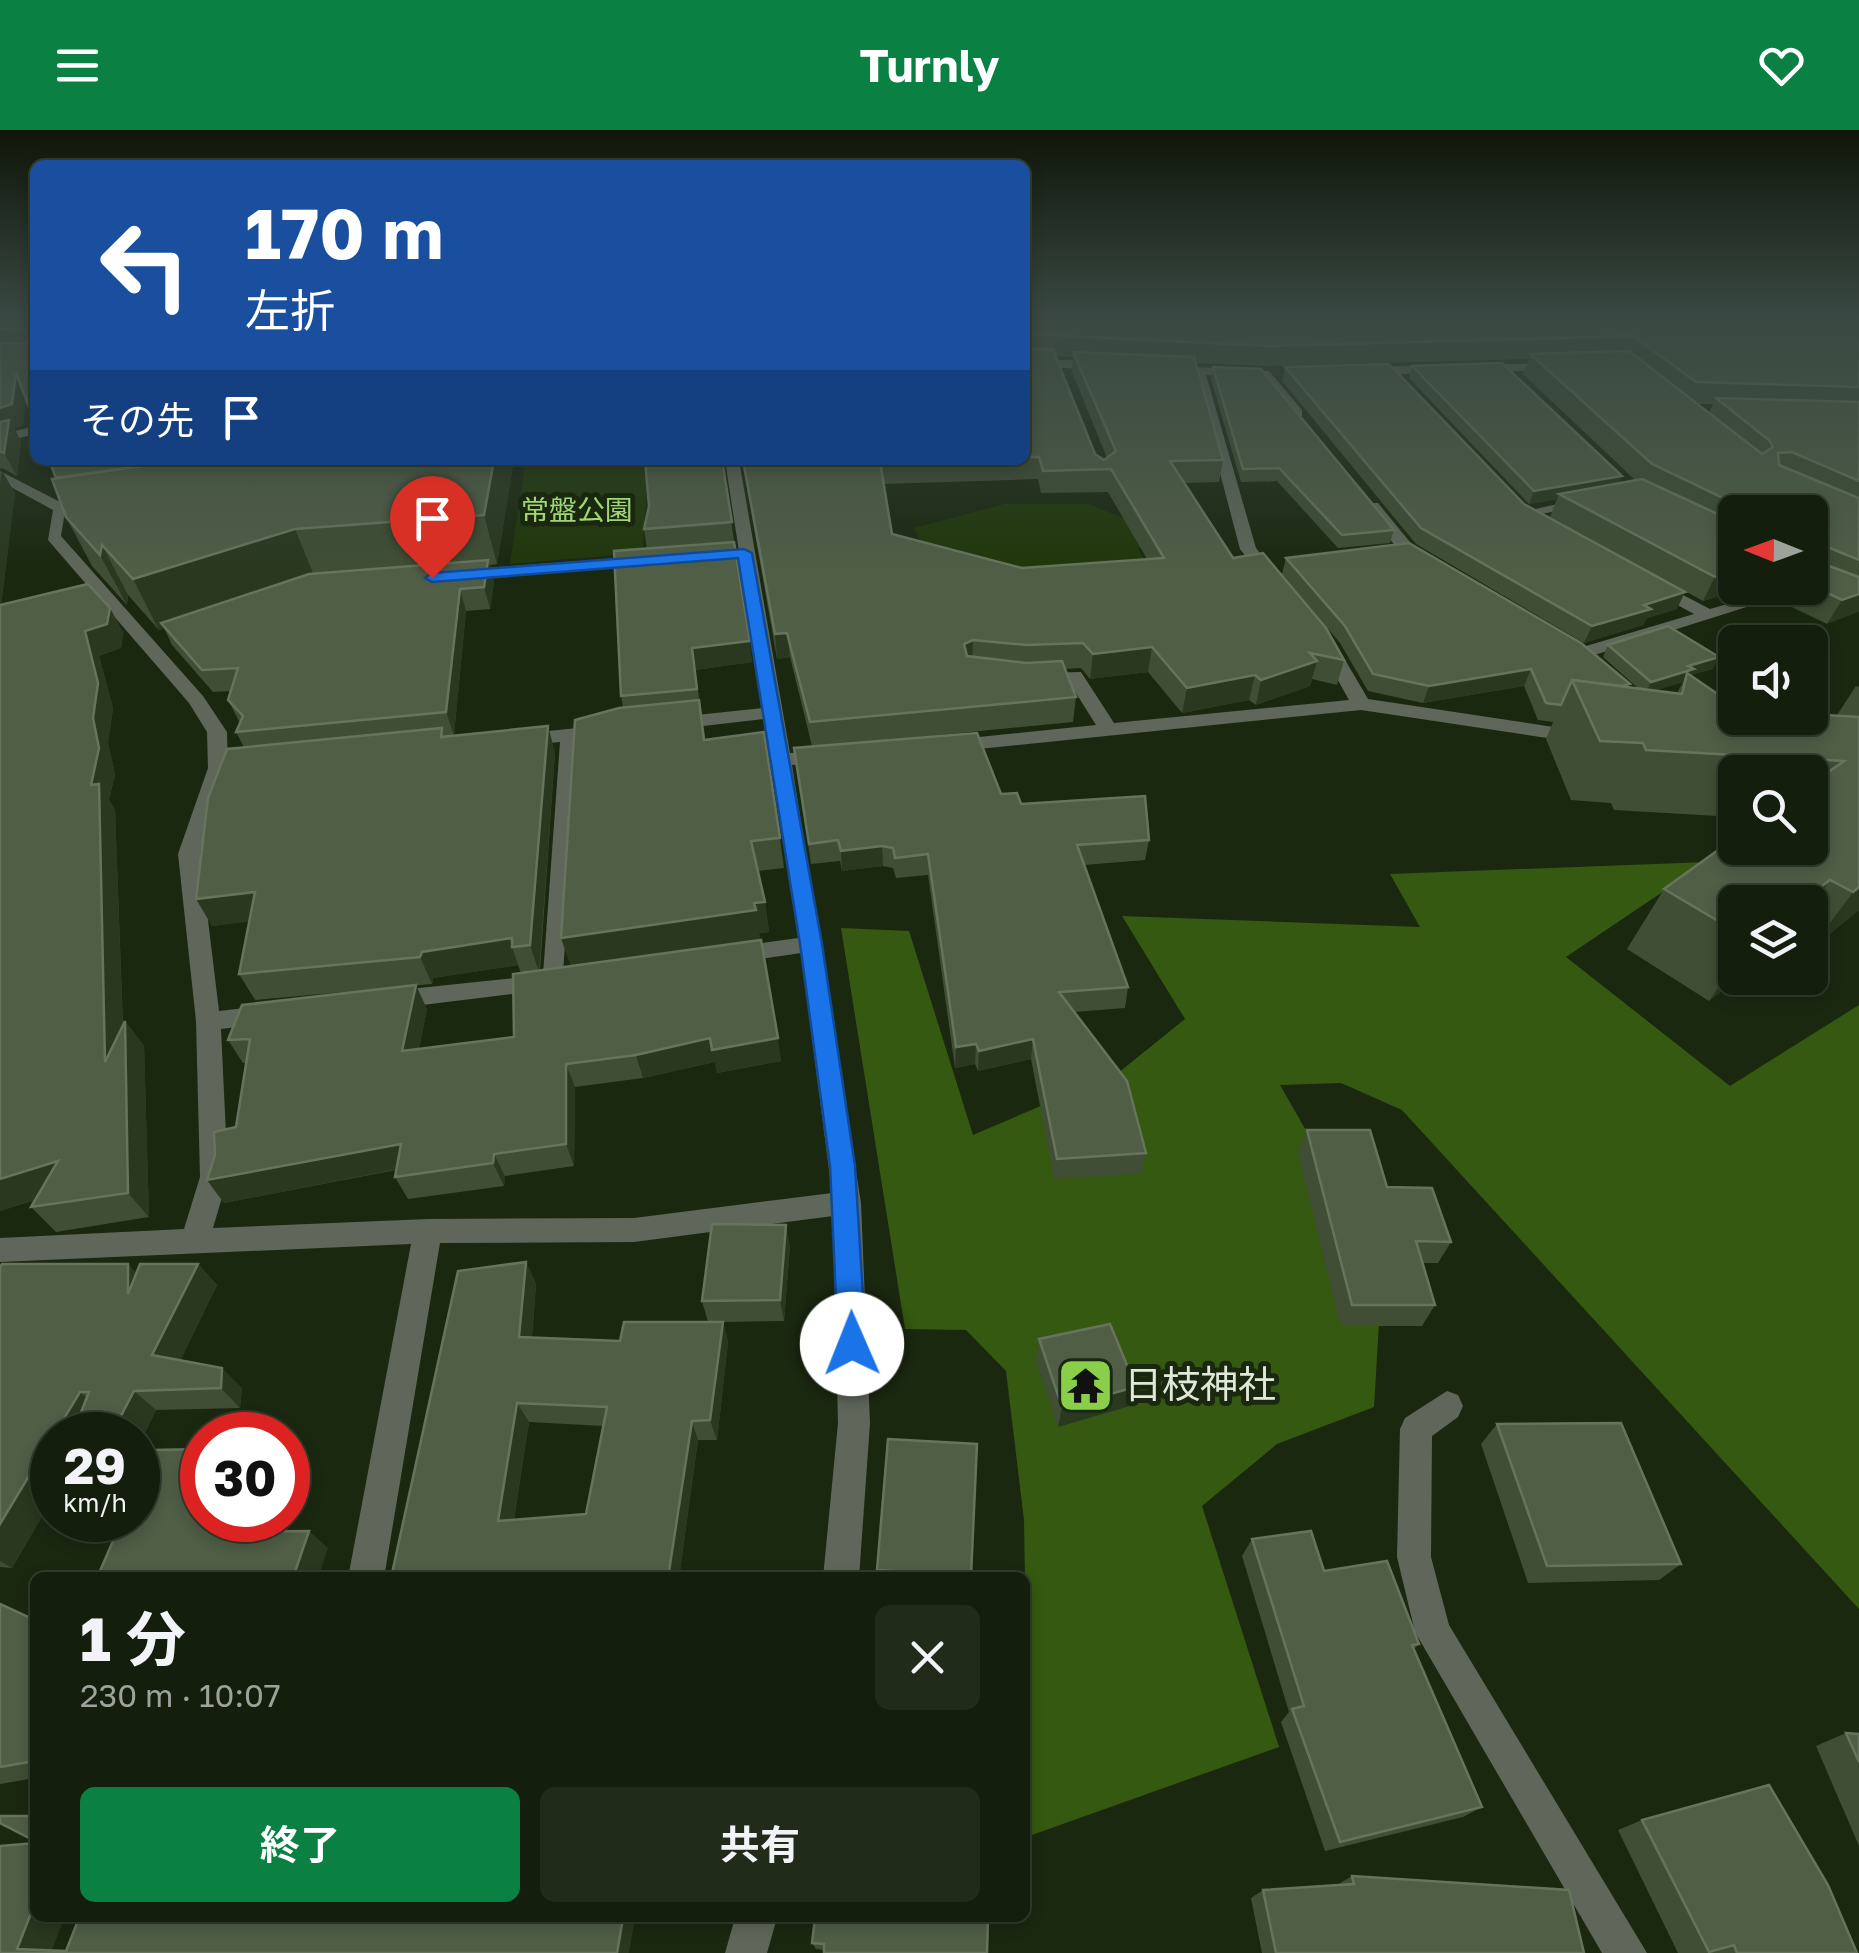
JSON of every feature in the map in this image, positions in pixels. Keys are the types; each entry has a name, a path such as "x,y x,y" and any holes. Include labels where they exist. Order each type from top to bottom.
{"street":[{"path":"1207,401 1248,549 1283,592"},
{"path":"1293,401 1313,432"},
{"path":"0,440 30,431"},
{"path":"732,465 735,554 772,713 811,944 847,1203 854,1423 842,1572"},
{"path":"0,475 62,508 68,519 53,537 152,642 196,700 216,732 228,768 189,854 208,1021 214,1177 194,1241"},
{"path":"1361,491 1408,550 1450,574"},
{"path":"1525,514 1598,500"},
{"path":"1512,501 1541,524"},
{"path":"1390,552 1408,550"},
{"path":"432,578 666,559"},
{"path":"1258,564 1277,562"},
{"path":"1640,578 1706,614"},
{"path":"1565,643 1588,658 1738,605"},
{"path":"1307,620 1331,649 1361,704"},
{"path":"1008,677 1075,676 1110,732"},
{"path":"935,747 1361,704 1605,740"},
{"path":"492,742 772,713"},
{"path":"362,1004 563,981 570,735"},
{"path":"780,760 857,753"},
{"path":"701,960 811,944"},
{"path":"208,1021 304,1010"},
{"path":"12,1257 194,1241 428,1231 634,1230 847,1203"},
{"path":"367,1572 428,1231"},
{"path":"1447,1406 1416,1428 1414,1557 1433,1632 1626,1953"},
{"path":"746,1953 755,1922"}],"green space":[{"name":"常盤公園","path":"649,465 642,553 510,564 525,466"},
{"path":"1004,504 1089,504 1155,531 1154,546 1138,548 1161,590 930,561 914,528"},
{"path":"1707,862 1566,957 1730,1086 1859,1005 1859,1609 1402,1110 1341,1083 1280,1085 1331,1174 1325,1262 1380,1306 1374,1407 1277,1444 1202,1506 1279,1747 1030,1836 1030,1572 1025,1572 1024,1520 1006,1371 966,1330 905,1329 841,928 909,931 973,1135 1118,1073 1185,1019 1122,916 1420,927 1390,874"}],"building":[{"path":"1030,401 1074,401 1095,454 1104,460 1116,451 1094,401 1206,401 1223,460 1170,461 1233,558 1263,553 1326,628 1344,660 1310,653 1317,661 1261,680 1255,675 1187,688 1152,647 1093,654 1083,643 1027,645 973,640 964,644 967,656 1026,663 1062,661 1076,697 810,722 787,633 775,634 744,465 880,465 892,534 1022,568 1164,558 1111,469 1043,471 1039,457 1030,457"},
{"path":"1223,401 1287,401 1394,530 1342,535 1279,468 1243,469"},
{"path":"1314,401 1425,401 1524,504 1685,592 1644,605 1651,609 1592,626 1421,528"},
{"path":"1446,401 1542,401 1622,476 1534,491"},
{"path":"1582,401 1694,401 1762,454 1773,447 1770,441 1720,401 1859,402 1859,481 1792,452 1778,453 1779,465 1859,498 1859,560 1828,547 1828,495 1718,496 1652,464"},
{"path":"9,420 4,453 0,451 0,422"},
{"path":"51,465 148,465 56,478"},
{"path":"149,465 493,465 484,515 295,529 133,579 102,545 100,555 66,517 52,479"},
{"path":"645,465 723,465 732,522 644,529 649,506"},
{"path":"1642,479 1718,514 1718,576 1715,577 1559,494"},
{"path":"734,542 750,641 692,648 697,689 621,696 614,551"},
{"path":"1409,543 1581,643 1630,684 1572,680 1561,705 1546,703 1531,669 1429,686 1373,674 1345,626 1286,558"},
{"path":"488,560 484,587 460,589 446,712 236,732 243,716 228,700 238,668 202,670 161,623 309,574"},
{"path":"1828,565 1859,577 1859,594 1842,600 1828,593"},
{"path":"88,584 110,608 107,624 85,631 98,683 93,718 99,748 91,785 99,784 105,1062 125,1021 128,1193 31,1207 58,1161 0,1179 0,605"},
{"path":"1668,626 1718,657 1651,682 1608,645"},
{"path":"1687,673 1718,694 1718,735 1828,735 1828,715 1859,717 1859,887 1853,892 1830,880 1823,885 1718,885 1718,921 1664,889 1718,850 1718,865 1828,865 1828,772 1844,761 1828,760 1828,755 1646,750 1643,743 1600,741 1572,680 1682,694"},
{"path":"699,700 704,740 764,732 780,838 751,841 765,902 754,903 756,910 561,938 575,720 619,708"},
{"path":"548,726 530,945 512,947 512,938 422,952 420,957 239,974 255,892 196,899 208,798 227,749 442,728 441,737"},
{"path":"977,733 1001,794 1017,793 1021,804 1145,796 1149,840 1077,845 1128,987 1059,992 1127,1081 1146,1153 1057,1159 1033,1039 979,1051 976,1044 956,1047 928,854 895,858 893,848 882,846 841,851 838,840 809,844 794,748"},
{"path":"761,940 778,1038 712,1050 710,1038 636,1055 566,1064 566,1144 494,1154 493,1163 395,1177 401,1144 207,1180 215,1155 214,1132 236,1127 250,1039 228,1040 242,1005 416,985 402,1051 514,1037 513,974"},
{"path":"1307,1130 1370,1130 1387,1187 1432,1188 1451,1242 1416,1241 1435,1305 1352,1305"},
{"path":"712,1224 786,1225 780,1300 702,1301"},
{"path":"526,1262 519,1337 620,1341 624,1322 723,1322 710,1420 692,1421 669,1572 392,1572 458,1271","holes":["517,1403 607,1407 586,1514 498,1521"]},
{"path":"128,1264 128,1294 140,1264 198,1264 152,1355 222,1368 221,1388 134,1391 123,1412 81,1412 89,1392 80,1392 68,1412 30,1412 30,1474 0,1524 0,1267"},
{"path":"1110,1324 1136,1387 1062,1407 1039,1339"},
{"path":"1621,1423 1681,1564 1547,1566 1497,1424"},
{"path":"888,1439 977,1444 971,1572 877,1570"},
{"path":"180,1449 180,1542 305,1542 295,1572 100,1572 113,1542 160,1542 160,1450"},
{"path":"1311,1531 1324,1571 1387,1561 1419,1644 1412,1645 1482,1807 1340,1842 1292,1709 1304,1706 1252,1539"},
{"path":"0,1604 30,1618 30,1762 0,1767"},
{"path":"1846,1733 1859,1734 1859,1762"},
{"path":"1769,1785 1828,1885 1857,1953 1737,1953 1734,1945 1709,1952 1642,1820"},
{"path":"0,1816 30,1816 30,1838 0,1823"},
{"path":"30,1843 30,1916 17,1949 66,1951 77,1922 622,1922 617,1953 0,1953 0,1846"},
{"path":"1352,1876 1569,1890 1584,1953 1276,1953 1263,1890 1354,1884"},
{"path":"815,1922 988,1922 987,1953 824,1953 824,1944 812,1943"}],"place":[{"name":"日枝神社","path":"1085,1385"}],"route":[{"path":"432,578 744,553 811,944 842,1166 852,1344"}]}
